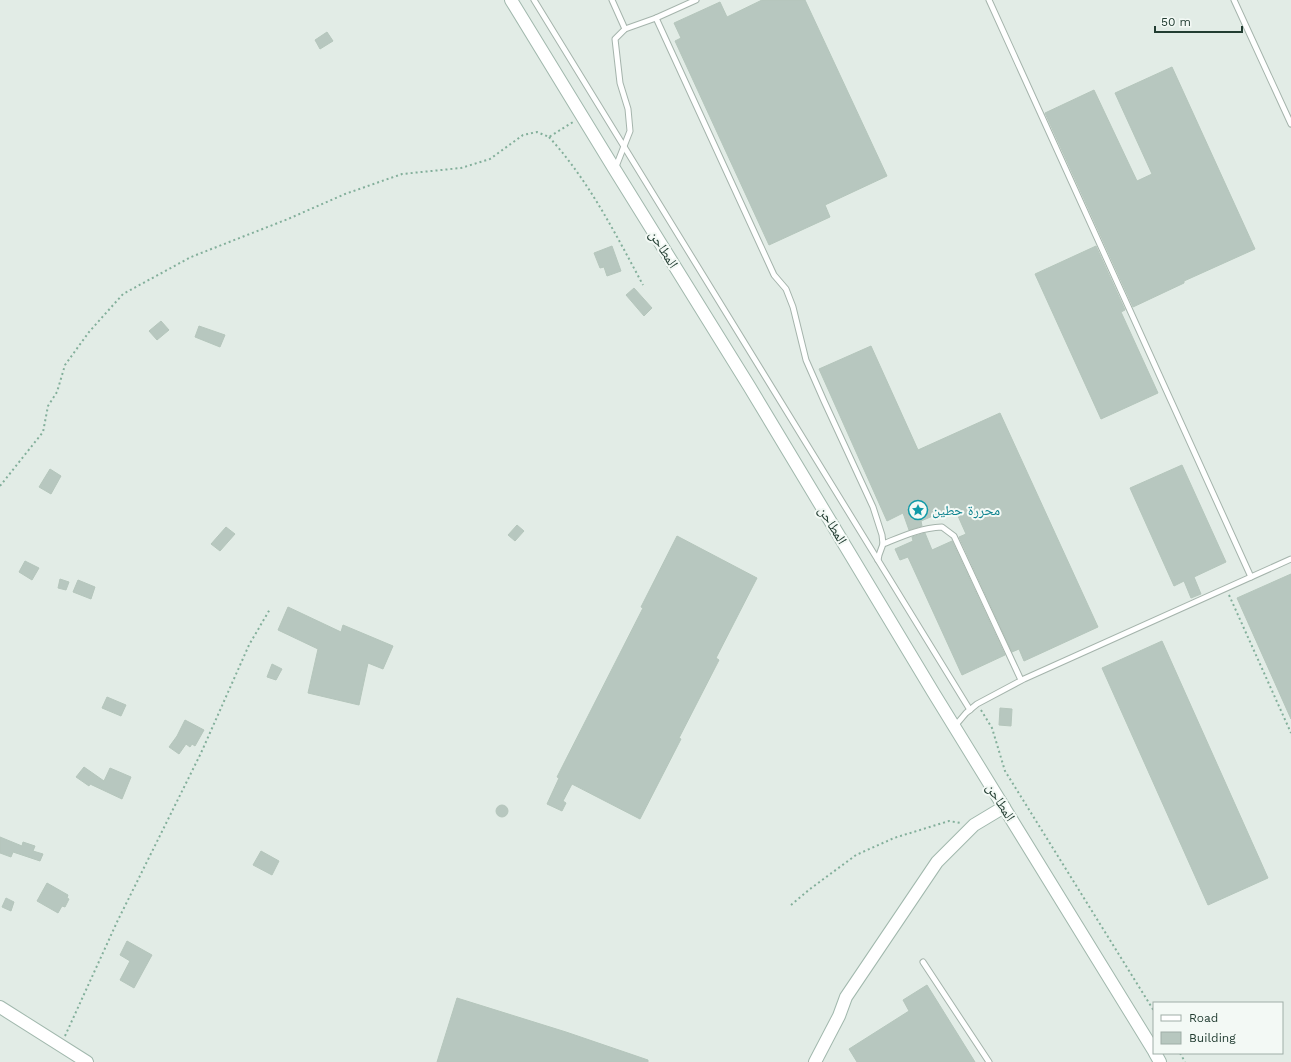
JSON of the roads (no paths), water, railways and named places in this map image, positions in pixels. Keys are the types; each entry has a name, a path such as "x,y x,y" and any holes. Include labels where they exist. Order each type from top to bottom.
{"main road":[{"name":"المطاحن","path":"511,0 614,170 749,386 954,727 1153,1050"},
{"path":"815,1062 839,1016 846,997 937,862 974,825 1004,807"},
{"path":"0,1007 87,1062"}],"lane":[{"path":"534,0 970,710"},
{"path":"612,0 625,29"},
{"path":"614,170 630,131 628,109 620,83 615,39 625,29 656,18 696,0"},
{"path":"988,0 1250,577"},
{"path":"1234,0 1291,124"},
{"path":"656,18 774,274 786,289 806,360 872,507 882,535 883,544 878,560"},
{"path":"883,544 927,528 942,527 954,536 1022,680"},
{"path":"954,727 970,710 978,704 1022,680 1291,559"},
{"path":"923,962 989,1062"}],"place":[{"name":"محررة حطين","path":"918,510"}]}
